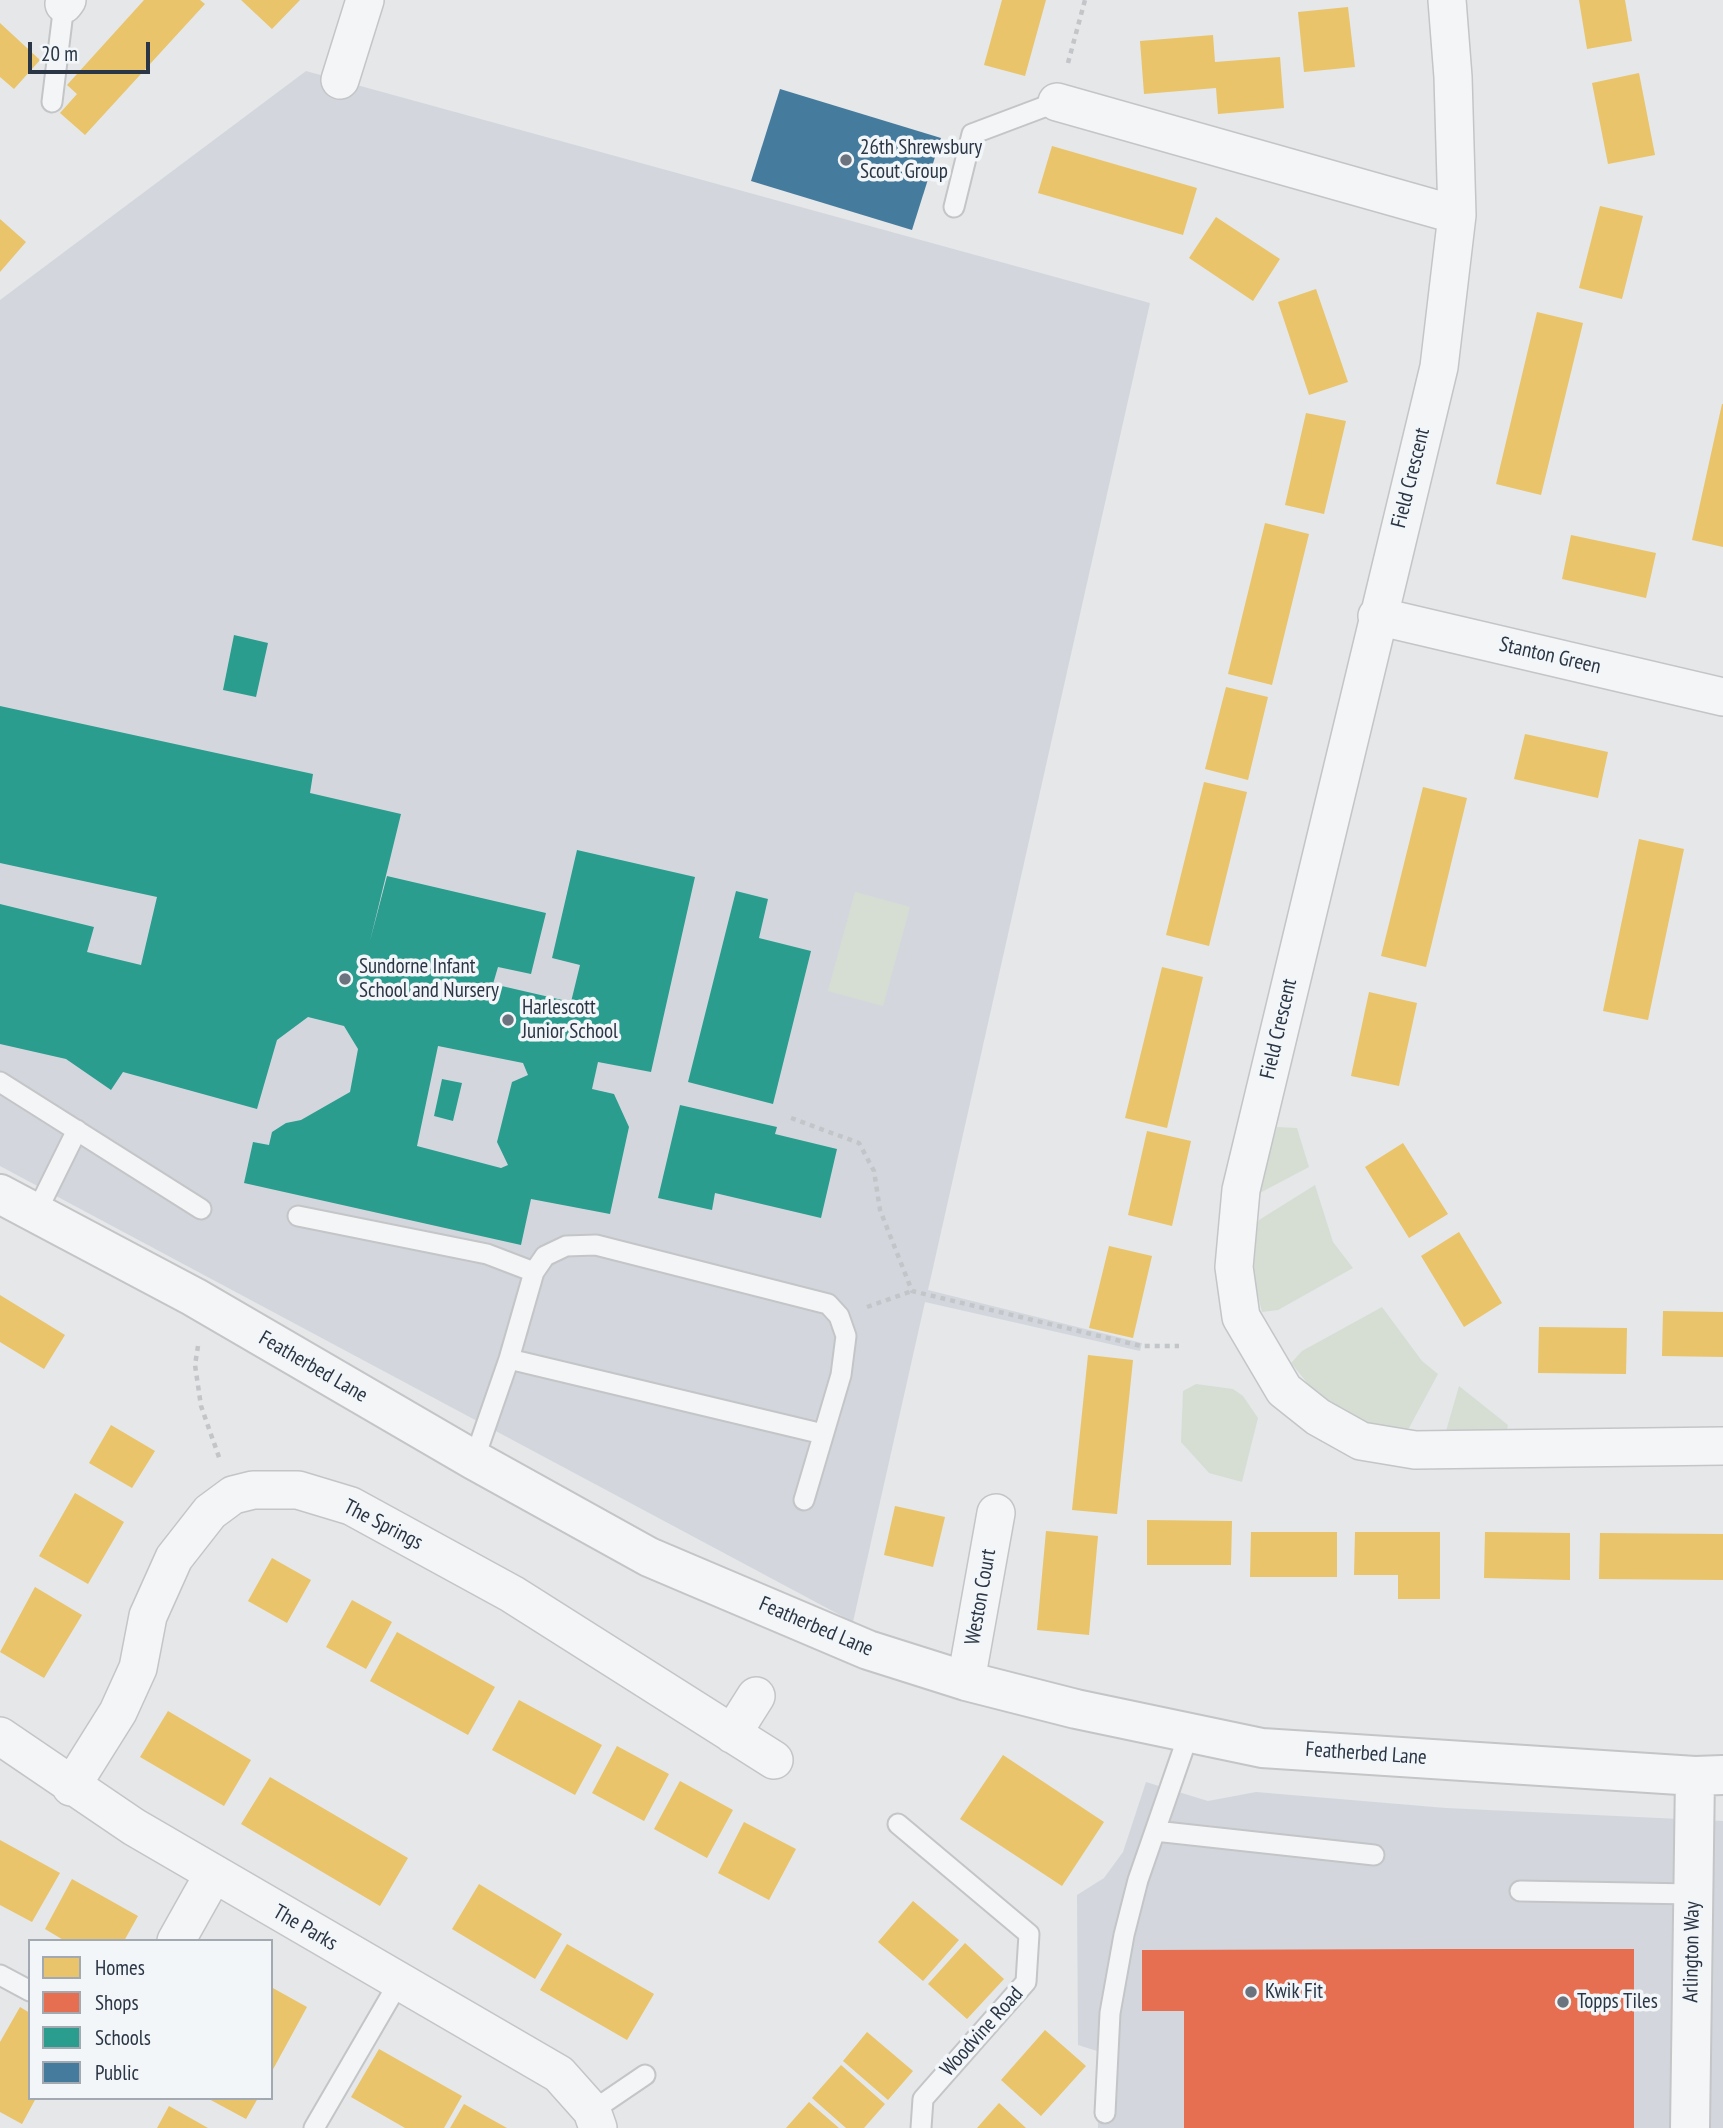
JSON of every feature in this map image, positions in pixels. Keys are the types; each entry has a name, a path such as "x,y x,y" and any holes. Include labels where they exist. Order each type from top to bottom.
{"street":[{"path":"340,80 365,0"},
{"name":"Field Crescent","path":"1447,0 1455,116 1457,215 1438,367 1241,1190 1234,1267 1241,1317 1284,1390 1318,1417 1361,1441 1415,1450 1723,1446"},
{"path":"1057,102 1457,215"},
{"name":"Stanton Green","path":"1377,616 1723,697"},
{"name":"Featherbed Lane","path":"0,1194 194,1297 474,1460 649,1557 868,1650 966,1681 1262,1748 1709,1775"},
{"name":"The Springs","path":"233,1495 253,1490 298,1490 351,1506 512,1594 774,1760"},
{"path":"71,1787 123,1701 138,1668 148,1616 174,1558 210,1511 233,1495"},
{"name":"Weston Court","path":"966,1681 996,1513"},
{"path":"732,1734 756,1696"},
{"name":"The Parks","path":"0,1736 71,1787 213,1875 559,2074 595,2120"},
{"name":"Arlington Way","path":"1690,2128 1693,1894 1709,1775"},
{"path":"177,1939 213,1875"}],"lane":[{"path":"52,102 65,2"},
{"path":"954,206 972,134 1057,102"},
{"path":"0,1082 201,1209"},
{"path":"36,1213 78,1130"},
{"path":"298,1216 487,1255 534,1272"},
{"path":"474,1460 509,1359 534,1272 545,1256 566,1246 596,1245 828,1304 839,1316 846,1336 841,1375 804,1500"},
{"path":"509,1359 823,1434"},
{"path":"1105,2113 1110,2013 1132,1902 1189,1733"},
{"name":"Woodvine Road","path":"898,1824 1029,1934 1026,1982 923,2099 921,2128"},
{"path":"1155,1831 1374,1855"},
{"path":"1520,1891 1693,1894"},
{"path":"0,1975 28,1990"},
{"path":"314,2128 400,1982"},
{"path":"595,2120 645,2075"}],"path":[{"path":"1057,102 1085,0"},
{"path":"791,1118 859,1143 874,1171 880,1210 912,1291"},
{"path":"839,1316 912,1291 1141,1346 1179,1346"},
{"path":"198,1341 195,1366 201,1406 233,1495"}],"shaded area":[{"path":"306,71 1150,303 928,1290 1142,1343 1140,1351 925,1302 853,1622 0,1166 0,300"},
{"path":"855,892 910,907 883,1006 828,991"},
{"path":"1277,1127 1297,1128 1309,1167 1256,1195"},
{"path":"1315,1185 1333,1242 1353,1268 1278,1310 1262,1312 1254,1280 1253,1233 1259,1220"},
{"path":"1382,1307 1422,1361 1438,1374 1409,1428 1401,1431 1373,1427 1318,1396 1291,1363 1302,1351"},
{"path":"1196,1384 1233,1389 1243,1396 1258,1418 1242,1482 1209,1473 1181,1442 1183,1391"},
{"path":"1459,1386 1508,1425 1506,1435 1446,1431"},
{"path":"1146,1782 1208,1801 1256,1792 1446,1808 1723,1821 1723,2128 1098,2128 1097,2051 1078,2045 1077,1895 1104,1878 1123,1852"}],"building: Homes":[{"path":"144,0 200,0 205,4 85,135 60,113 77,94 67,85"},
{"path":"241,0 300,0 272,29"},
{"path":"1002,0 1046,0 1025,76 984,65"},
{"path":"1579,0 1625,0 1632,41 1587,49"},
{"path":"1348,7 1355,67 1304,72 1298,12"},
{"path":"0,23 40,60 14,89 0,77"},
{"path":"1213,35 1215,62 1280,57 1284,108 1218,114 1216,88 1144,94 1140,41"},
{"path":"1639,73 1655,155 1608,164 1592,83"},
{"path":"1052,146 1197,188 1183,235 1038,193"},
{"path":"1600,206 1643,216 1622,299 1579,288"},
{"path":"1216,217 1280,259 1253,301 1189,258"},
{"path":"0,219 26,242 0,272"},
{"path":"1316,289 1348,382 1309,395 1278,302"},
{"path":"1537,312 1583,323 1541,495 1496,484"},
{"path":"1723,404 1723,547 1692,540"},
{"path":"1306,413 1346,421 1324,514 1285,505"},
{"path":"1265,523 1309,534 1272,685 1228,674"},
{"path":"1571,535 1656,553 1646,598 1562,579"},
{"path":"1226,687 1268,697 1248,780 1205,769"},
{"path":"1525,734 1608,752 1598,798 1514,779"},
{"path":"1204,782 1247,792 1209,946 1166,935"},
{"path":"1423,787 1467,798 1426,967 1381,956"},
{"path":"1639,839 1684,849 1648,1020 1603,1011"},
{"path":"1162,967 1203,977 1167,1128 1125,1118"},
{"path":"1369,992 1417,1003 1399,1086 1351,1076"},
{"path":"1147,1131 1191,1141 1172,1226 1128,1215"},
{"path":"1403,1143 1448,1214 1409,1238 1365,1167"},
{"path":"1459,1232 1502,1303 1464,1327 1421,1256"},
{"path":"1109,1246 1152,1256 1133,1338 1089,1328"},
{"path":"0,1295 65,1335 44,1369 0,1342"},
{"path":"1663,1311 1723,1312 1723,1357 1662,1356"},
{"path":"1539,1327 1627,1328 1626,1374 1538,1373"},
{"path":"1088,1355 1133,1360 1117,1514 1072,1510"},
{"path":"111,1425 155,1451 132,1488 89,1463"},
{"path":"75,1493 124,1522 88,1584 39,1556"},
{"path":"895,1506 945,1517 933,1567 884,1555"},
{"path":"1147,1520 1232,1521 1231,1565 1147,1565"},
{"path":"1046,1531 1098,1536 1089,1635 1037,1630"},
{"path":"1251,1532 1337,1532 1337,1577 1250,1577"},
{"path":"1355,1532 1440,1532 1440,1599 1398,1599 1398,1575 1354,1575"},
{"path":"1485,1532 1570,1533 1570,1580 1484,1578"},
{"path":"1600,1533 1723,1534 1723,1580 1599,1579"},
{"path":"272,1558 311,1580 287,1623 248,1601"},
{"path":"35,1587 82,1615 44,1678 0,1652"},
{"path":"352,1600 392,1622 366,1669 326,1647"},
{"path":"397,1632 495,1687 468,1735 370,1681"},
{"path":"519,1700 602,1745 575,1795 492,1750"},
{"path":"168,1711 251,1760 224,1806 140,1757"},
{"path":"617,1746 669,1774 644,1821 592,1793"},
{"path":"1003,1755 1104,1822 1062,1886 960,1819"},
{"path":"270,1777 408,1858 380,1906 241,1824"},
{"path":"680,1781 733,1810 707,1858 654,1829"},
{"path":"744,1822 796,1849 769,1900 718,1873"},
{"path":"0,1840 60,1873 32,1922 0,1905"},
{"path":"72,1879 138,1916 125,1939 62,1939 45,1929"},
{"path":"479,1884 562,1934 535,1979 452,1929"},
{"path":"913,1901 959,1940 923,1981 878,1942"},
{"path":"965,1943 1004,1979 967,2019 928,1984"},
{"path":"567,1944 654,1994 627,2040 540,1990"},
{"path":"273,1988 307,2007 273,2069"},
{"path":"20,2007 28,2012 28,2100 35,2100 22,2124 0,2112 0,2042"},
{"path":"1045,2030 1086,2066 1041,2116 1001,2080"},
{"path":"867,2032 913,2071 888,2100 843,2061"},
{"path":"379,2049 462,2096 444,2128 405,2128 351,2097"},
{"path":"841,2065 885,2104 864,2128 846,2128 812,2098"},
{"path":"211,2100 257,2100 246,2119"},
{"path":"809,2102 839,2128 786,2128"},
{"path":"999,2103 1026,2128 977,2128"},
{"path":"464,2104 507,2128 450,2128"},
{"path":"169,2106 208,2128 157,2128"}],"building: Shops":[{"path":"1634,1949 1634,2128 1184,2128 1184,2011 1142,2011 1142,1950"}],"building: Schools":[{"path":"234,635 268,643 256,697 223,690"},
{"path":"0,706 313,774 310,793 401,814 370,941 387,876 546,913 531,974 498,967 493,984 571,1002 580,965 552,958 577,850 695,877 651,1072 598,1062 592,1089 614,1094 629,1127 610,1214 531,1199 521,1245 244,1183 253,1142 269,1145 272,1132 286,1123 301,1120 350,1092 358,1049 344,1026 308,1017 277,1040 257,1109 123,1072 111,1090 66,1059 0,1044 0,904 94,927 87,952 141,965 157,897 0,863","holes":["438,1046 523,1063 528,1075 512,1082 497,1142 508,1165 501,1168 417,1146"]},
{"path":"736,891 768,899 759,938 811,951 773,1104 688,1082"},
{"path":"442,1079 462,1083 453,1121 434,1116"},
{"path":"680,1105 777,1127 775,1134 837,1149 821,1218 715,1193 712,1210 658,1198"}],"building: Public":[{"name":"26th Shrewsbury Scout Group","path":"780,89 941,138 912,230 751,181"}],"place":[{"name":"26th Shrewsbury Scout Group","path":"846,160"},
{"name":"Sundorne Infant School and Nursery","path":"345,979"},
{"name":"Harlescott Junior School","path":"508,1020"},
{"name":"Kwik Fit","path":"1251,1992"},
{"name":"Topps Tiles","path":"1563,2002"}]}
